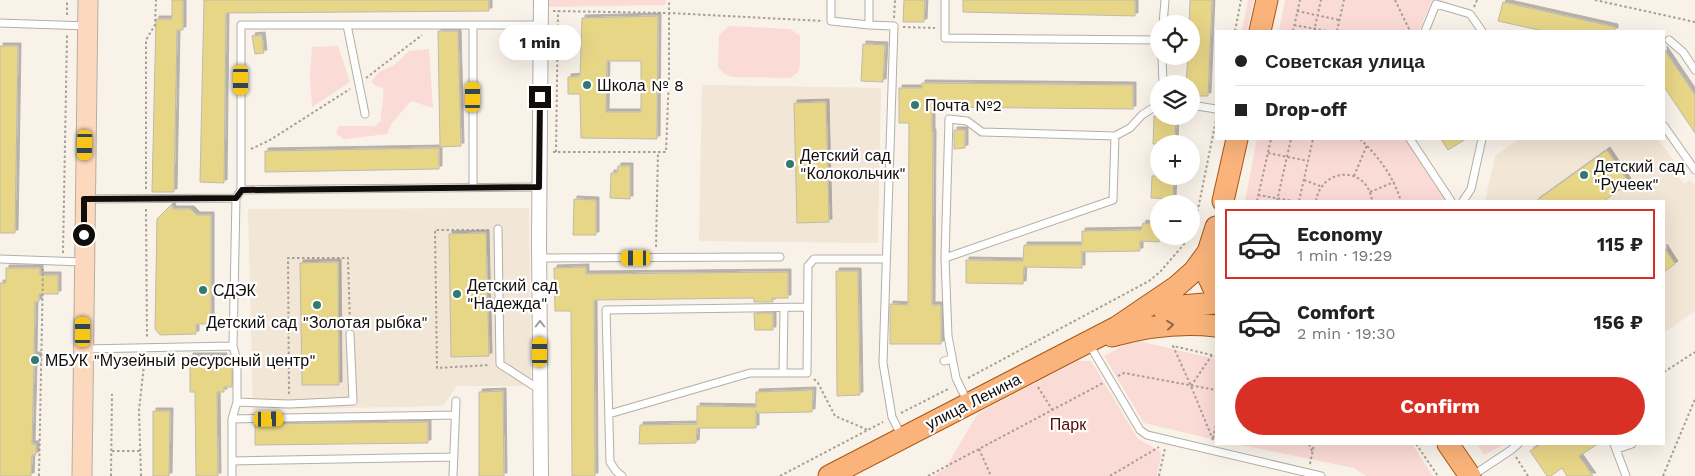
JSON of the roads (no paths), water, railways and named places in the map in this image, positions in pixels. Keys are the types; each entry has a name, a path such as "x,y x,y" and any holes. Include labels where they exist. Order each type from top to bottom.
{"main road":[{"path":"82,476 88,0"},
{"path":"1260,30 1267,0"},
{"path":"1226,195 1237,140"},
{"name":"улица Ленина","path":"1117,327 1164,310 1183,299 1212,269 1215,238"},
{"name":"улица Ленина","path":"829,476 1117,327 1184,281 1194,271 1212,269"},
{"path":"1164,310 1215,302"},
{"path":"1088,343 1144,328 1186,324 1215,326"},
{"path":"1449,445 1471,476"}],"street":[{"path":"541,12 539,187 541,476"}],"lane":[{"path":"831,0 832,21 894,26 894,76 883,363 888,374 892,417 902,438"},
{"path":"869,0 869,25"},
{"path":"945,0 945,38 1150,40"},
{"path":"1164,15 1165,0"},
{"path":"1425,30 1436,4 1470,14 1481,30"},
{"path":"232,476 232,419 238,402 237,361 233,346 236,198 242,190 241,25 472,25 541,12"},
{"path":"0,24 88,26"},
{"path":"347,25 365,114"},
{"path":"472,25 473,187"},
{"path":"1669,40 1683,52 1695,70"},
{"path":"1200,107 1215,110"},
{"path":"969,404 948,360 945,258 949,119 967,121 982,132 1115,136 1130,128 1142,115 1150,110"},
{"path":"1665,127 1695,170"},
{"path":"945,258 1113,200 1115,136"},
{"path":"1411,140 1450,200"},
{"path":"1465,200 1471,189 1482,140"},
{"path":"242,190 539,187"},
{"path":"84,199 236,198"},
{"path":"498,230 500,364 540,390"},
{"path":"539,258 780,257"},
{"path":"0,259 84,262"},
{"path":"609,414 750,373 807,373 808,266 814,259 886,259"},
{"path":"622,476 610,462 606,310 807,307"},
{"path":"783,373 784,308"},
{"path":"238,402 289,404 353,401 350,334"},
{"path":"1088,343 1140,430 1147,435 1291,473 1308,473 1321,476"},
{"path":"83,349 233,346"},
{"path":"453,476 456,401"},
{"path":"232,419 455,415"},
{"path":"1471,476 1517,445"},
{"path":"1616,446 1626,476"},
{"path":"232,461 454,457"}],"place":[{"name":"Школа № 8","path":"587,85"},
{"name":"Почта №2","path":"915,105"},
{"name":"Детский сад \"Колокольчик\"","path":"790,164"},
{"name":"Детский сад \"Ручеек\"","path":"1584,175"},
{"name":"СДЭК","path":"203,290"},
{"name":"Детский сад \"Надежда\"","path":"457,294"},
{"name":"Детский сад \"Золотая рыбка\"","path":"317,305"},
{"name":"МБУК \"Музейный ресурсный центр\"","path":"35,360"}],"park label":[{"name":"Парк","path":"1068,424"}]}
